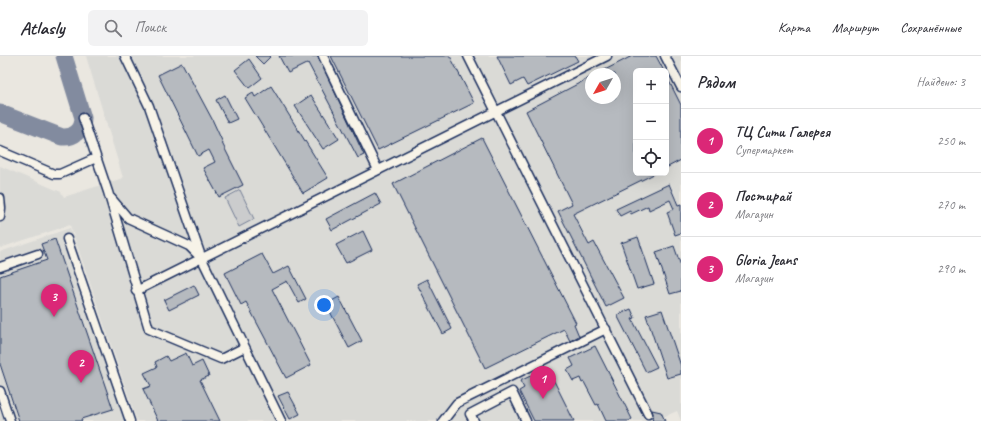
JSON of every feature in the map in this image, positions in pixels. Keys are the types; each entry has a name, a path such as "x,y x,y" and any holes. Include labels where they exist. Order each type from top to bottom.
{"lane":[{"path":"125,56 149,106 202,259 281,421"},
{"path":"323,56 378,170"},
{"path":"468,56 648,414"},
{"path":"665,56 681,86"},
{"path":"136,291 602,57"},
{"path":"83,118 108,192 136,291 149,329 220,359 245,347"},
{"path":"0,151 54,174 60,174 96,158"},
{"path":"108,192 113,202 128,218 189,246 202,259"},
{"path":"0,198 0,217"},
{"path":"67,239 130,421"},
{"path":"0,267 38,254"},
{"path":"443,421 457,403 606,329"},
{"path":"0,391 3,410 10,421"},
{"path":"474,421 470,414 512,392 526,421"}],"shaded area":[{"path":"86,56 681,56 681,421 677,411 654,421 137,421 70,225 0,248 0,166 61,192 64,197 123,178"},
{"path":"240,190 254,219 239,227 225,198"},
{"path":"70,228 134,421 0,421 0,413 5,411 0,397 0,252"}],"building":[{"path":"255,56 271,56 263,64"},
{"path":"279,56 318,56 364,155 358,158 308,63 288,73"},
{"path":"331,56 450,56 474,103 378,150"},
{"path":"497,56 575,56 578,61 527,86 523,79 511,85"},
{"path":"632,56 656,56 662,68 633,68 633,176 650,176 573,214 589,245 594,242 624,298 606,307 558,211 572,204 526,111 585,80 585,104 621,104 621,68 609,68"},
{"path":"249,59 262,78 249,88 235,70"},
{"path":"182,63 212,119 243,185 219,197 203,168 215,162 209,150 198,156 158,75"},
{"path":"669,81 681,105 681,160 669,166"},
{"path":"271,86 328,178 303,193 245,98 253,93 255,97"},
{"path":"225,95 237,119 228,123 216,100"},
{"path":"311,95 339,139 323,149 295,106"},
{"path":"482,138 576,323 574,324 579,336 570,341 564,329 485,368 393,184"},
{"path":"669,184 678,205 681,204 681,233 675,235 667,212 674,209 670,200 649,210 648,206 631,214 630,211 620,216 616,209"},
{"path":"375,193 381,204 332,230 326,219"},
{"path":"363,231 372,250 346,263 336,245"},
{"path":"638,237 654,284 637,289 621,243"},
{"path":"55,239 113,409 81,419 82,421 19,421 0,364 0,276 47,260 41,244"},
{"path":"674,246 681,266 681,291 670,294 656,252"},
{"path":"262,254 273,274 289,266 306,299 299,303 287,281 272,289 311,365 286,378 246,302 241,305 225,273"},
{"path":"427,279 452,329 443,334 417,284"},
{"path":"194,285 199,295 169,310 164,300"},
{"path":"339,297 362,341 349,348 326,304"},
{"path":"631,309 635,318 632,319 657,367 646,372 617,315"},
{"path":"662,310 681,366 681,374 667,378 646,315"},
{"path":"595,346 632,419 629,421 606,421 598,404 596,405 584,382 582,383 580,378 573,381 567,370 574,366 570,358"},
{"path":"186,353 192,366 202,361 209,376 200,380 220,421 158,421 143,389 151,386 144,373 157,367 155,362 166,356 169,361"},
{"path":"543,370 546,377 551,375 574,421 534,421 519,391 524,388 520,381"},
{"path":"288,392 300,414 290,419 278,396"},
{"path":"652,410 661,412 665,421 653,421"}],"taxiway":[{"path":"0,113 62,137 74,135 80,130 83,118 64,56"}],"place":[{"name":"Gloria Jeans","path":"54,317"},
{"name":"Постирай","path":"81,383"},
{"name":"ТЦ Сити Галерея","path":"543,399"}]}
